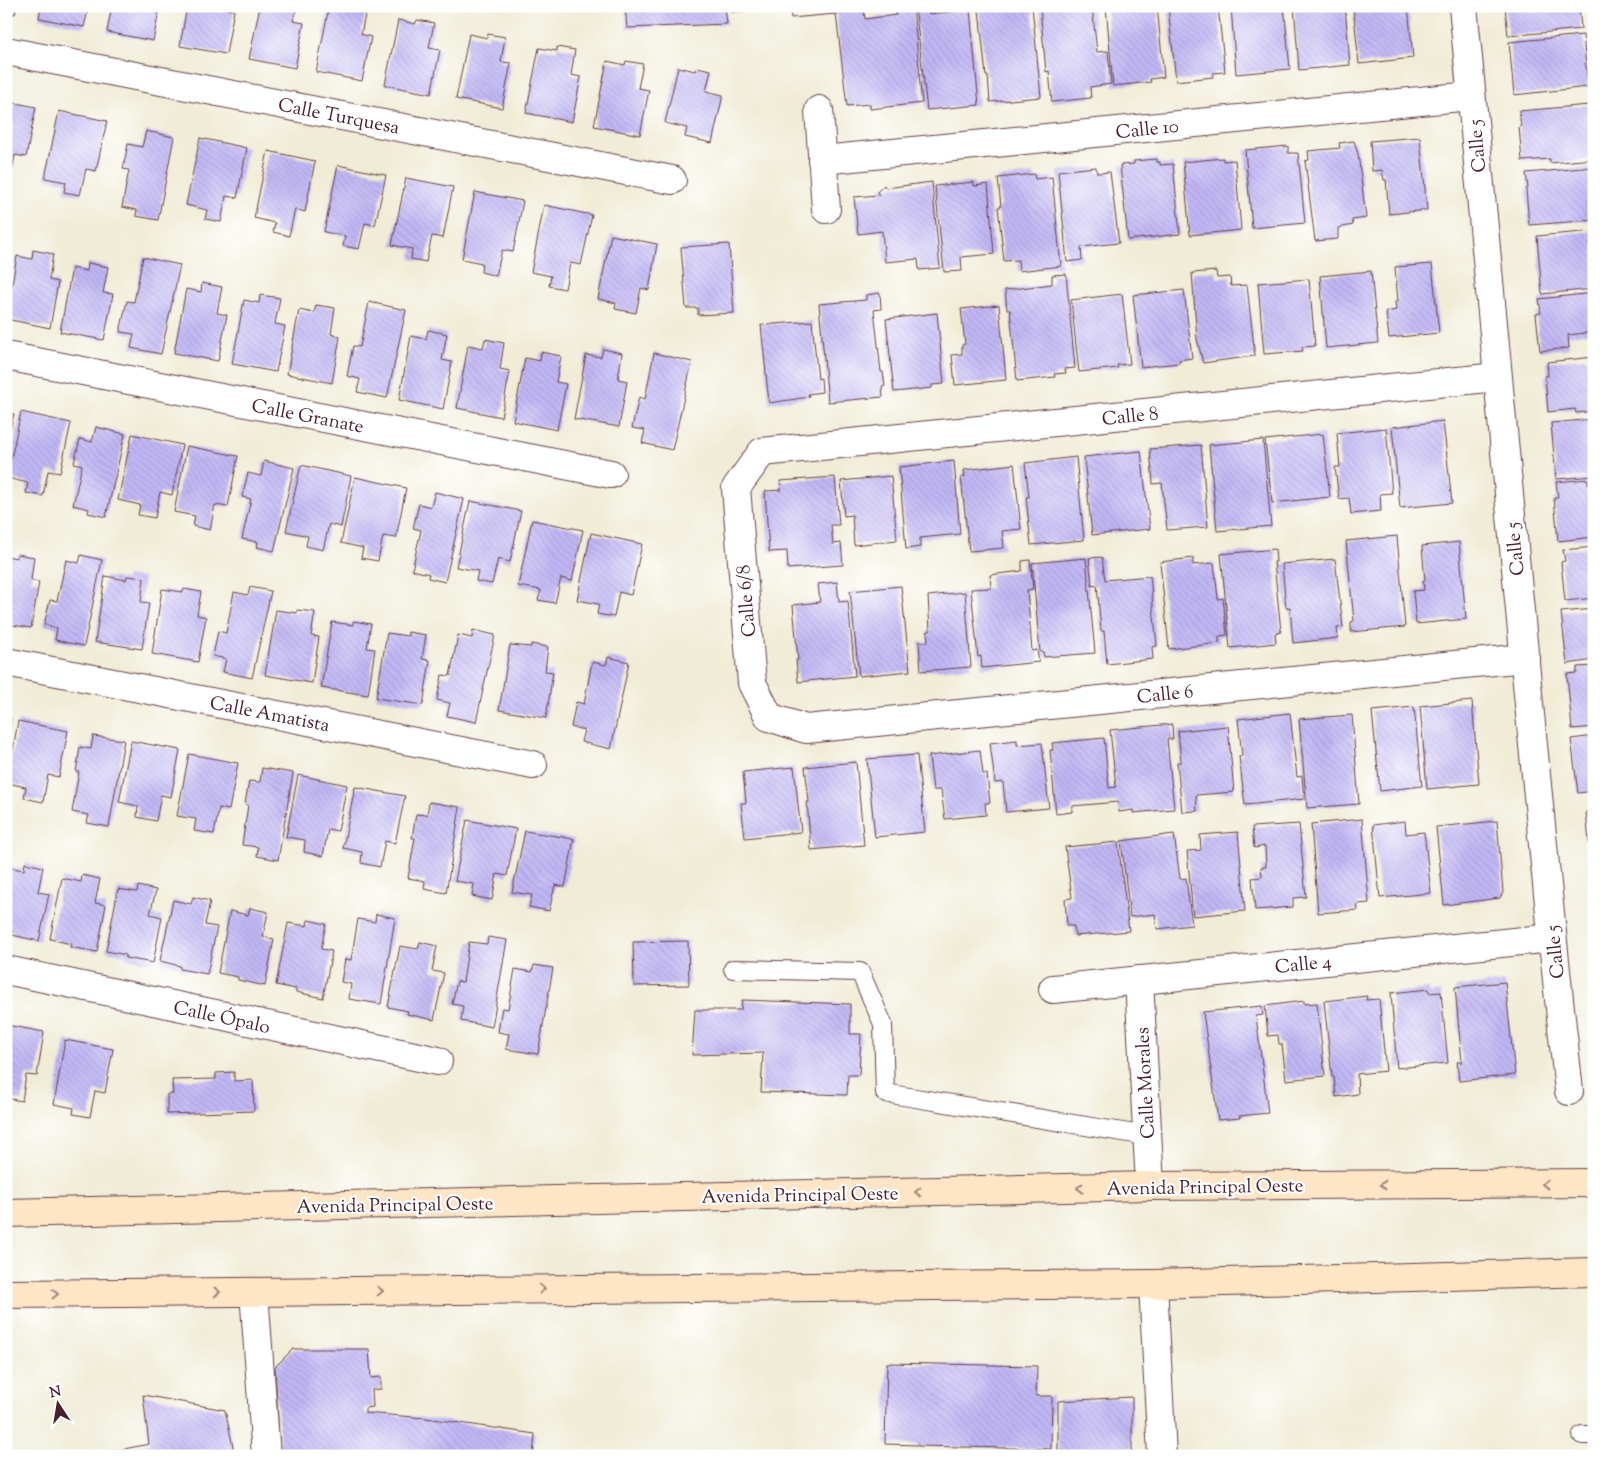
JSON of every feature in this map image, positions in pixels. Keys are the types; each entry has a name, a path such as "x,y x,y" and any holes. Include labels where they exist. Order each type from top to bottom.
{"main road":[{"name":"Avenida Principal Oeste","path":"6,1213 1150,1186 1594,1184"},
{"path":"6,1294 1152,1284 1594,1272"}],"street":[{"name":"Calle 5","path":"1463,6 1552,938 1570,1091"},
{"name":"Calle Turquesa","path":"6,50 672,180"},
{"name":"Calle 10","path":"822,160 1471,96"},
{"path":"819,110 826,209"},
{"name":"Calle Granate","path":"6,356 611,474"},
{"name":"Calle 8","path":"762,452 1497,377"},
{"name":"Calle 6/8","path":"762,452 736,488 752,683 769,717 806,729"},
{"name":"Calle 6","path":"806,729 1525,658"},
{"name":"Calle Amatista","path":"6,662 533,765"},
{"name":"Calle 4","path":"1053,989 1552,938"},
{"name":"Calle Ópalo","path":"6,970 438,1061"},
{"name":"Calle Morales","path":"1139,980 1150,1186"},
{"path":"1152,1284 1162,1456"},
{"path":"254,1292 266,1456"}],"lane":[{"path":"733,968 860,972 883,1024 885,1093 1147,1136"}],"building":[{"path":"6,6 17,6 15,14 6,12"},
{"path":"41,6 89,6 84,27 39,18"},
{"path":"112,6 160,6 153,41 107,32"},
{"path":"187,6 224,6 224,8 234,10 226,54 180,46"},
{"path":"260,6 297,6 293,21 304,23 295,68 249,59"},
{"path":"348,6 366,10 361,34 371,37 362,81 316,72 329,7 347,11"},
{"path":"625,6 725,6 727,24 627,28"},
{"path":"730,6 786,6 787,13 781,14 781,8 731,12"},
{"path":"790,6 839,6 839,12 864,9 865,19 896,15 895,9 913,7 922,103 870,109 870,104 847,106 836,14 791,18"},
{"path":"915,6 929,6 929,14 970,10 979,105 927,110"},
{"path":"998,6 1032,6 1041,97 990,102 979,10"},
{"path":"1092,6 1097,52 1108,51 1111,84 1090,87 1091,98 1052,102 1049,71 1046,72 1040,8"},
{"path":"1106,6 1157,6 1164,77 1150,79 1151,82 1113,86"},
{"path":"1168,6 1218,6 1225,72 1213,73 1213,77 1176,81"},
{"path":"1231,6 1284,6 1290,69 1236,74"},
{"path":"1294,6 1345,6 1350,65 1299,70"},
{"path":"1353,6 1408,6 1413,58 1359,64"},
{"path":"1505,6 1579,6 1581,29 1508,36"},
{"path":"398,20 415,24 417,20 434,23 429,48 440,50 431,94 385,85"},
{"path":"469,34 487,38 488,34 505,37 501,62 511,63 502,108 456,99"},
{"path":"1583,35 1588,87 1514,95 1509,42"},
{"path":"557,47 575,50 571,75 581,77 572,122 526,113 539,48 557,51"},
{"path":"607,61 625,65 626,61 643,64 638,88 649,90 640,135 594,126"},
{"path":"678,67 695,71 697,67 711,70 706,91 723,95 712,143 685,137 687,128 665,123"},
{"path":"6,101 36,107 26,157 15,155 10,181 6,181"},
{"path":"1589,105 1593,159 1550,163 1550,159 1522,161 1519,111"},
{"path":"59,111 107,121 96,171 86,169 80,195 64,192 66,182 45,178"},
{"path":"146,131 174,137 158,220 136,216 137,210 122,207 129,170 123,169 128,144 142,147"},
{"path":"1420,137 1427,210 1389,214 1386,180 1384,180 1382,170 1372,171 1370,141"},
{"path":"200,138 247,148 237,198 226,196 221,222 205,219 207,210 186,205"},
{"path":"1354,141 1358,154 1366,218 1352,220 1353,225 1338,228 1338,239 1315,241 1305,161 1309,160 1308,151 1340,148 1339,143"},
{"path":"1288,146 1288,153 1298,153 1305,223 1252,228 1245,150"},
{"path":"268,151 315,161 305,212 295,209 289,236 273,232 275,223 254,218"},
{"path":"1223,158 1223,161 1235,160 1241,230 1190,235 1183,162"},
{"path":"1157,159 1160,165 1173,164 1180,234 1128,240 1120,165 1134,164 1134,161"},
{"path":"338,165 386,175 375,225 365,223 359,249 343,246 345,236 324,232"},
{"path":"1096,167 1097,173 1110,172 1119,243 1081,247 1082,260 1067,262 1058,171"},
{"path":"1594,167 1594,220 1529,225 1526,173"},
{"path":"1034,174 1035,179 1052,177 1061,266 1019,271 1018,260 1004,261 998,207 1001,207 998,178"},
{"path":"406,178 453,187 443,238 432,236 426,262 411,259 412,249 392,245"},
{"path":"932,182 940,268 919,270 918,259 885,262 882,231 858,234 854,197 879,195 877,192 884,185 886,188"},
{"path":"974,182 974,186 988,184 994,254 961,257 962,271 944,272 935,186"},
{"path":"475,192 523,201 513,252 502,250 496,276 481,272 482,263 462,259"},
{"path":"544,205 592,215 581,265 570,263 565,289 549,286 551,276 531,272"},
{"path":"6,231 12,232 7,255 6,255"},
{"path":"1594,231 1594,289 1542,294 1537,236"},
{"path":"611,235 657,244 649,290 641,288 636,313 615,309 616,303 598,299"},
{"path":"729,244 734,313 698,315 698,308 686,308 681,247"},
{"path":"33,250 53,254 49,280 58,282 50,328 6,319 17,256 32,259"},
{"path":"143,257 180,265 161,354 131,348 134,334 120,332 127,301 134,302"},
{"path":"88,263 108,267 103,293 113,294 104,340 60,332 72,268 87,271"},
{"path":"1432,264 1439,333 1389,338 1386,312 1396,310 1395,302 1398,301 1395,267"},
{"path":"1216,271 1217,278 1230,277 1231,286 1247,285 1255,356 1203,363 1197,339 1192,273"},
{"path":"1371,271 1378,343 1326,348 1320,276"},
{"path":"1066,274 1075,368 1065,369 1066,373 1054,374 1055,377 1017,381 1010,310 1007,310 1005,290 1052,284 1052,275"},
{"path":"1309,279 1315,346 1302,347 1303,351 1264,354 1258,283"},
{"path":"202,283 222,287 217,313 227,315 218,361 174,353 186,289 201,292"},
{"path":"1184,290 1192,358 1179,360 1179,363 1141,367 1133,295"},
{"path":"880,293 881,309 874,310 881,372 883,372 885,386 882,387 883,397 828,402 819,304 866,300 866,295"},
{"path":"1594,293 1594,332 1568,335 1569,348 1540,351 1536,314 1541,313 1539,299"},
{"path":"1122,294 1130,364 1117,365 1118,368 1079,372 1071,300"},
{"path":"260,295 280,298 275,324 285,326 276,372 232,364 244,300 259,303"},
{"path":"369,302 406,310 387,398 357,392 360,379 347,376 353,346 360,347"},
{"path":"316,305 335,308 331,334 340,337 332,383 287,374 299,310 314,313"},
{"path":"999,305 1006,380 955,385 952,355 962,354 962,345 965,344 961,309"},
{"path":"937,313 944,384 932,385 932,388 894,392 886,319"},
{"path":"812,321 818,379 821,378 822,392 808,394 809,397 769,403 761,325"},
{"path":"428,330 447,334 442,360 452,362 443,409 399,400 411,336 426,339"},
{"path":"485,339 504,343 500,369 510,371 501,417 457,408 468,345 483,348"},
{"path":"603,349 622,353 618,379 627,381 619,427 574,419 586,355 601,357"},
{"path":"541,352 561,356 556,382 566,384 557,430 513,421 525,358 540,361"},
{"path":"654,353 692,362 672,450 642,443 645,430 632,428 639,397 645,399"},
{"path":"1594,357 1594,411 1576,413 1575,409 1548,412 1545,376 1548,376 1547,362"},
{"path":"6,412 14,414 7,442 6,442"},
{"path":"21,412 71,423 60,473 48,471 43,496 26,493 28,483 7,478"},
{"path":"1594,419 1594,476 1556,479 1551,423"},
{"path":"1443,421 1452,503 1400,508 1392,427"},
{"path":"96,427 125,434 106,517 88,513 89,509 73,505 82,465 74,463 80,439 92,442"},
{"path":"1386,428 1392,493 1380,494 1381,511 1351,514 1349,498 1339,499 1335,467 1340,467 1337,433"},
{"path":"132,434 182,445 172,495 160,492 155,518 138,515 140,505 118,500"},
{"path":"1323,434 1330,497 1272,503 1265,440"},
{"path":"1263,440 1271,526 1217,531 1209,445"},
{"path":"1201,445 1208,527 1167,530 1162,483 1153,484 1150,449"},
{"path":"187,446 238,456 228,507 215,505 210,530 193,526 195,516 174,512"},
{"path":"1141,451 1150,529 1092,535 1084,457"},
{"path":"1076,457 1084,540 1031,545 1026,497 1029,497 1025,463"},
{"path":"264,461 294,468 274,551 257,547 258,542 242,539 251,499 242,497 248,473 261,476"},
{"path":"954,461 960,534 920,538 920,547 906,549 899,467"},
{"path":"1014,464 1021,529 1002,531 1004,548 969,551 961,477 965,477 964,470"},
{"path":"301,465 351,476 341,527 329,524 323,550 306,546 308,536 286,531"},
{"path":"891,476 897,540 854,545 852,515 844,516 841,481"},
{"path":"355,477 406,488 396,538 383,536 378,561 361,558 363,548 341,543"},
{"path":"835,477 839,525 831,525 833,544 841,543 843,565 788,569 787,551 769,552 765,491 781,490 780,481"},
{"path":"1588,479 1588,484 1594,484 1594,537 1558,541 1554,498 1558,498 1556,482"},
{"path":"435,492 464,499 445,582 428,578 429,574 412,570 421,530 413,528 419,504 431,507"},
{"path":"470,501 521,511 510,562 498,559 492,584 476,581 478,571 456,567"},
{"path":"532,520 583,530 572,581 561,578 555,603 538,600 541,590 518,586"},
{"path":"591,533 642,544 631,595 619,592 614,617 597,614 599,604 577,600"},
{"path":"1397,536 1405,627 1351,632 1351,622 1354,621 1346,541"},
{"path":"1459,542 1466,619 1416,624 1413,591 1424,590 1423,581 1425,581 1422,546"},
{"path":"1594,547 1594,598 1565,601 1561,562 1565,561 1563,550"},
{"path":"1275,549 1276,562 1274,562 1281,632 1275,633 1276,643 1230,648 1221,554"},
{"path":"17,554 34,557 31,580 39,582 31,628 6,624 6,556 17,558"},
{"path":"81,555 102,560 84,646 55,640 57,628 44,625 50,600 57,601 66,560 79,563"},
{"path":"1102,557 1105,580 1150,576 1157,646 1152,647 1153,659 1107,664 1104,631 1101,631 1097,585 1092,586 1089,558"},
{"path":"1086,558 1095,653 1044,657 1043,652 1040,652 1032,563"},
{"path":"1193,558 1193,565 1214,563 1218,599 1223,598 1227,635 1219,636 1219,643 1169,649 1160,562"},
{"path":"1335,559 1343,627 1337,628 1338,638 1293,643 1290,607 1286,608 1282,564"},
{"path":"1030,560 1033,589 1027,590 1032,651 1037,650 1039,662 982,668 981,656 978,657 971,589 991,588 990,575 1022,571 1022,561"},
{"path":"105,576 126,580 127,576 144,578 141,602 149,603 142,649 95,642"},
{"path":"837,582 839,602 848,601 855,676 798,682 793,605 820,602 818,584"},
{"path":"901,586 910,671 859,676 850,591"},
{"path":"250,587 271,591 252,678 223,672 226,659 213,656 218,631 226,633 234,592 248,595"},
{"path":"162,589 183,592 184,589 201,592 197,615 206,617 198,662 152,654"},
{"path":"965,592 971,667 921,671 919,642 928,642 927,632 930,631 928,596"},
{"path":"1594,609 1594,660 1567,664 1561,612"},
{"path":"276,610 297,613 297,610 315,612 311,636 319,637 312,683 265,675"},
{"path":"353,621 371,624 367,648 375,649 368,695 321,688 332,622 353,625"},
{"path":"473,630 495,635 476,722 447,716 450,703 437,700 442,675 450,676 458,635 472,638"},
{"path":"408,632 426,635 422,659 430,660 423,705 376,698 387,633 408,636"},
{"path":"531,644 548,647 545,671 553,672 546,718 499,710 510,645 531,647"},
{"path":"608,657 629,662 611,749 581,742 584,730 571,727 576,702 584,704 592,662 606,665"},
{"path":"1594,666 1594,727 1572,729 1567,674 1577,673 1577,667"},
{"path":"1472,701 1479,784 1427,789 1420,706"},
{"path":"1414,707 1422,786 1380,791 1372,711"},
{"path":"1290,713 1297,777 1302,776 1304,799 1245,805 1239,756 1242,756 1238,719"},
{"path":"1352,715 1359,804 1307,808 1299,719"},
{"path":"6,718 11,719 7,740 6,740"},
{"path":"18,721 68,731 59,777 48,775 43,802 24,798 26,787 7,783"},
{"path":"1172,724 1173,739 1167,739 1174,809 1133,813 1133,810 1119,812 1118,802 1072,806 1072,812 1056,814 1050,750 1053,750 1052,743 1104,738 1109,788 1116,787 1110,730"},
{"path":"1228,726 1234,792 1196,795 1197,811 1182,812 1177,762 1181,762 1178,731"},
{"path":"93,736 124,740 109,827 87,823 89,815 72,812 79,772 76,772 80,747 91,749"},
{"path":"1594,736 1594,791 1578,793 1571,739"},
{"path":"1017,740 1017,745 1042,743 1049,808 1006,812 1003,782 995,783 990,743"},
{"path":"131,741 180,750 171,797 161,795 156,821 137,817 138,806 119,802"},
{"path":"980,750 983,774 987,774 990,803 985,803 986,815 945,819 941,790 933,790 929,756"},
{"path":"189,754 238,763 229,810 219,808 214,834 194,831 196,819 177,816"},
{"path":"917,755 925,832 875,837 867,759"},
{"path":"856,762 864,845 811,850 805,767"},
{"path":"794,767 801,832 745,838 741,803 746,803 743,772"},
{"path":"262,768 293,773 278,860 257,856 258,847 242,845 248,805 245,804 249,781 260,782"},
{"path":"298,775 347,785 338,831 328,829 323,856 304,852 305,840 286,837"},
{"path":"355,787 405,796 395,843 385,841 380,867 361,863 362,852 343,848"},
{"path":"1594,800 1594,851 1590,852 1586,812 1589,812 1589,801"},
{"path":"429,802 460,807 446,893 424,889 425,881 408,878 415,838 412,838 416,814 427,815"},
{"path":"1362,819 1369,903 1357,904 1358,910 1318,913 1311,824"},
{"path":"467,820 516,829 507,876 497,874 492,900 472,896 474,884 455,881"},
{"path":"1405,821 1406,834 1424,832 1431,893 1380,898 1373,825"},
{"path":"1497,821 1503,892 1500,898 1444,905 1436,827"},
{"path":"1299,824 1306,897 1293,898 1293,907 1255,910 1252,878 1262,877 1261,867 1266,867 1265,846 1254,848 1252,827"},
{"path":"525,831 574,839 565,887 555,885 549,911 529,907 532,895 512,892"},
{"path":"1238,832 1245,911 1193,916 1187,851 1201,850 1200,835"},
{"path":"1174,834 1180,879 1186,878 1192,925 1157,929 1155,914 1130,917 1121,841"},
{"path":"1118,842 1129,931 1075,936 1074,926 1067,926 1065,899 1072,898 1065,847"},
{"path":"1594,862 1594,898 1593,898 1588,863"},
{"path":"25,863 43,867 38,892 49,894 39,941 12,935 13,932 6,931 6,867 24,870"},
{"path":"82,875 100,879 95,903 106,905 97,952 70,947 71,944 50,939 62,878 81,882"},
{"path":"138,886 156,890 150,914 162,917 153,963 125,958 126,955 106,951 118,889 137,892"},
{"path":"193,897 210,901 205,925 217,927 207,974 180,969 180,966 160,961 173,900 191,904"},
{"path":"250,908 268,912 263,937 274,939 265,986 218,973 230,911 248,915"},
{"path":"376,914 395,918 381,1004 349,999 351,984 341,982 345,959 351,960 358,919 375,922"},
{"path":"308,920 326,924 321,949 332,951 323,998 276,985 288,923 307,926"},
{"path":"488,937 507,940 492,1027 461,1021 463,1006 452,1004 457,981 463,982 469,942 487,944"},
{"path":"688,941 689,985 634,986 633,942"},
{"path":"420,942 437,946 432,971 444,973 434,1020 407,1014 408,1011 388,1007 400,946 418,949"},
{"path":"534,965 553,968 538,1054 506,1049 509,1034 498,1032 502,1008 508,1009 515,969 532,972"},
{"path":"1505,982 1515,1075 1459,1081 1457,1062 1462,1062 1455,987"},
{"path":"1429,989 1429,993 1441,992 1448,1063 1397,1068 1391,993"},
{"path":"1367,996 1366,1000 1379,999 1386,1071 1357,1074 1358,1094 1336,1097 1324,1001"},
{"path":"742,1000 850,1004 850,1034 861,1034 859,1075 848,1075 847,1095 761,1092 763,1053 692,1055 695,1010 741,1010"},
{"path":"1304,1001 1304,1004 1317,1003 1325,1076 1286,1080 1282,1044 1279,1044 1278,1035 1268,1036 1265,1006"},
{"path":"1262,1006 1263,1015 1256,1016 1268,1113 1218,1120 1203,1012"},
{"path":"6,1025 44,1032 37,1076 26,1075 22,1101 6,1098"},
{"path":"65,1040 113,1049 105,1093 95,1091 90,1117 73,1114 74,1108 54,1104"},
{"path":"234,1072 234,1081 253,1080 254,1111 167,1114 167,1094 173,1094 172,1080 216,1079 216,1073"},
{"path":"293,1349 369,1349 371,1378 381,1377 381,1389 372,1390 373,1407 365,1408 365,1413 426,1418 535,1434 533,1456 280,1456 275,1367"},
{"path":"887,1363 1037,1366 1036,1396 1052,1396 1051,1449 885,1444"},
{"path":"143,1395 225,1410 235,1456 99,1456 99,1454 149,1444"},
{"path":"1132,1397 1132,1456 1058,1456 1058,1401"}]}
